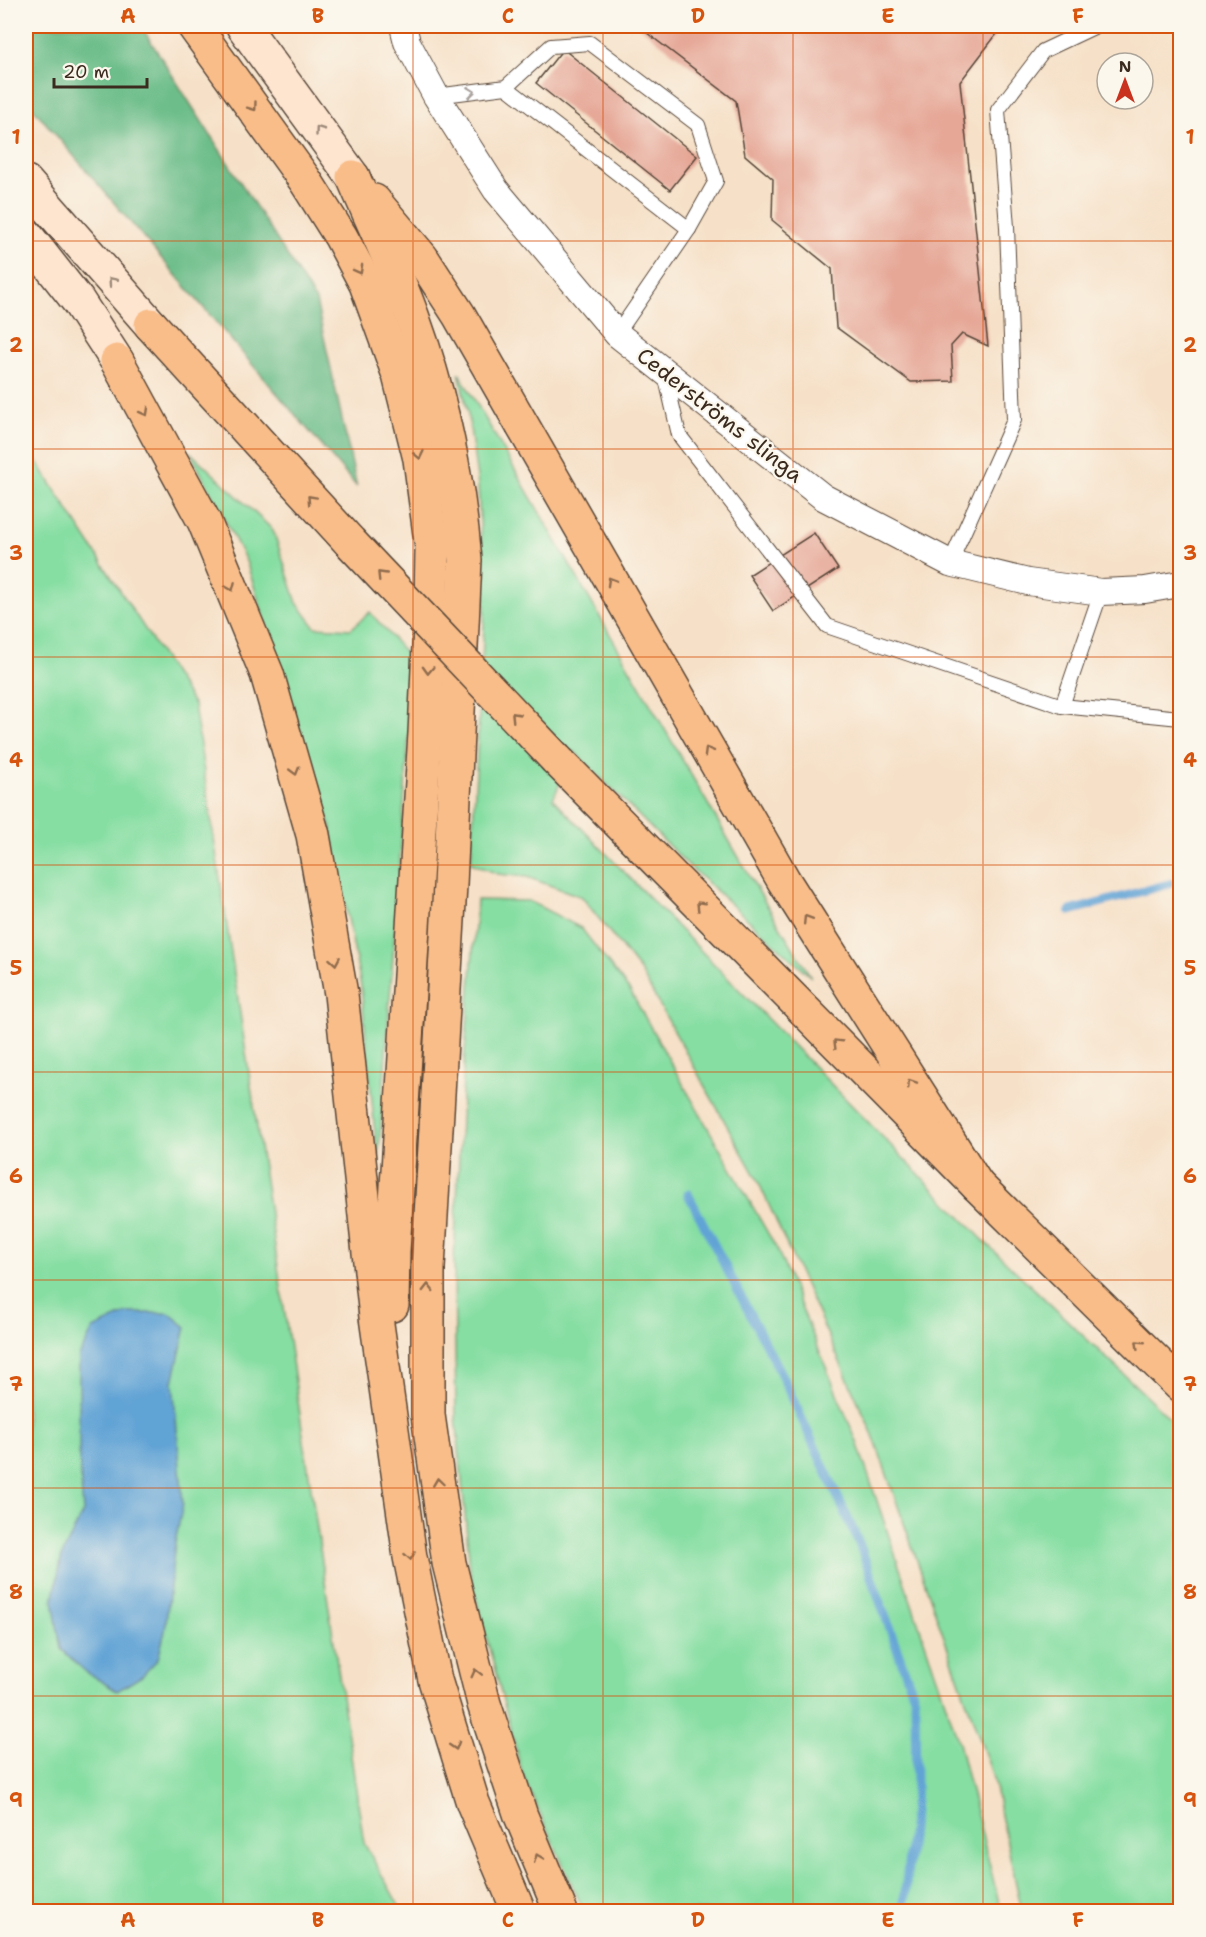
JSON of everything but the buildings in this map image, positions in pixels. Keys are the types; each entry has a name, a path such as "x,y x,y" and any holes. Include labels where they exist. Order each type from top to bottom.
{"highway":[{"path":"194,26 305,180 366,284 399,375 420,459 428,508 432,549 426,733 393,1251 392,1436"},
{"path":"353,177 422,258 459,315 778,871 848,985 977,1185"},
{"path":"353,177 411,313 429,365 453,460 465,560 450,885 428,1268 428,1415 449,1563 484,1704 521,1816 561,1911"},
{"path":"151,325 350,542 556,759 977,1185 1180,1385"},
{"path":"117,361 204,521 263,664 313,835 341,994 376,1317 410,1557 435,1680 473,1803 519,1911"}],"main road":[{"path":"243,26 353,177"},
{"path":"26,182 151,325"},
{"path":"26,235 78,302 117,361"}],"street":[{"name":"Cederströms slinga","path":"403,26 406,42 436,96 496,190 617,334 823,497 950,563 1028,582 1101,592 1145,590 1180,584"}],"lane":[{"path":"950,563 1014,420 1007,227 998,110 1043,51 1096,26"},
{"path":"436,96 506,87 551,46 590,43 698,125 716,181 689,229 617,334"},
{"path":"506,87 689,229"},
{"path":"664,372 679,435 827,626 1062,706 1180,718"},
{"path":"1062,706 1101,592"}],"green space":[{"path":"26,26 141,26 316,301 357,487 26,100"},
{"path":"459,373 757,889 811,977 688,865 574,751 553,799 986,1243 1180,1428 1180,1911 1022,1911 992,1774 873,1435 758,1181 641,972 582,897 527,877 498,874 471,863 485,607 478,485 468,414"},
{"path":"26,445 194,705 364,1843 402,1911 26,1911"},
{"path":"190,452 273,530 297,603 315,627 351,629 370,612 414,663 378,1164 361,986 330,824 246,561"},
{"path":"477,900 529,901 581,928 630,991 778,1251 857,1442 959,1743 1001,1911 584,1911 523,1776 471,1579 456,1417 454,1262 463,1078"}],"water":[{"path":"127,1313 169,1313 186,1327 173,1382 183,1504 175,1543 165,1631 158,1659 142,1676 117,1691 86,1672 61,1649 53,1601 62,1555 83,1512 79,1456 79,1356 93,1329"}],"waterway":[{"path":"1070,911 1180,881"},
{"path":"688,1194 783,1378 859,1543 915,1699 916,1790 903,1912"}]}
